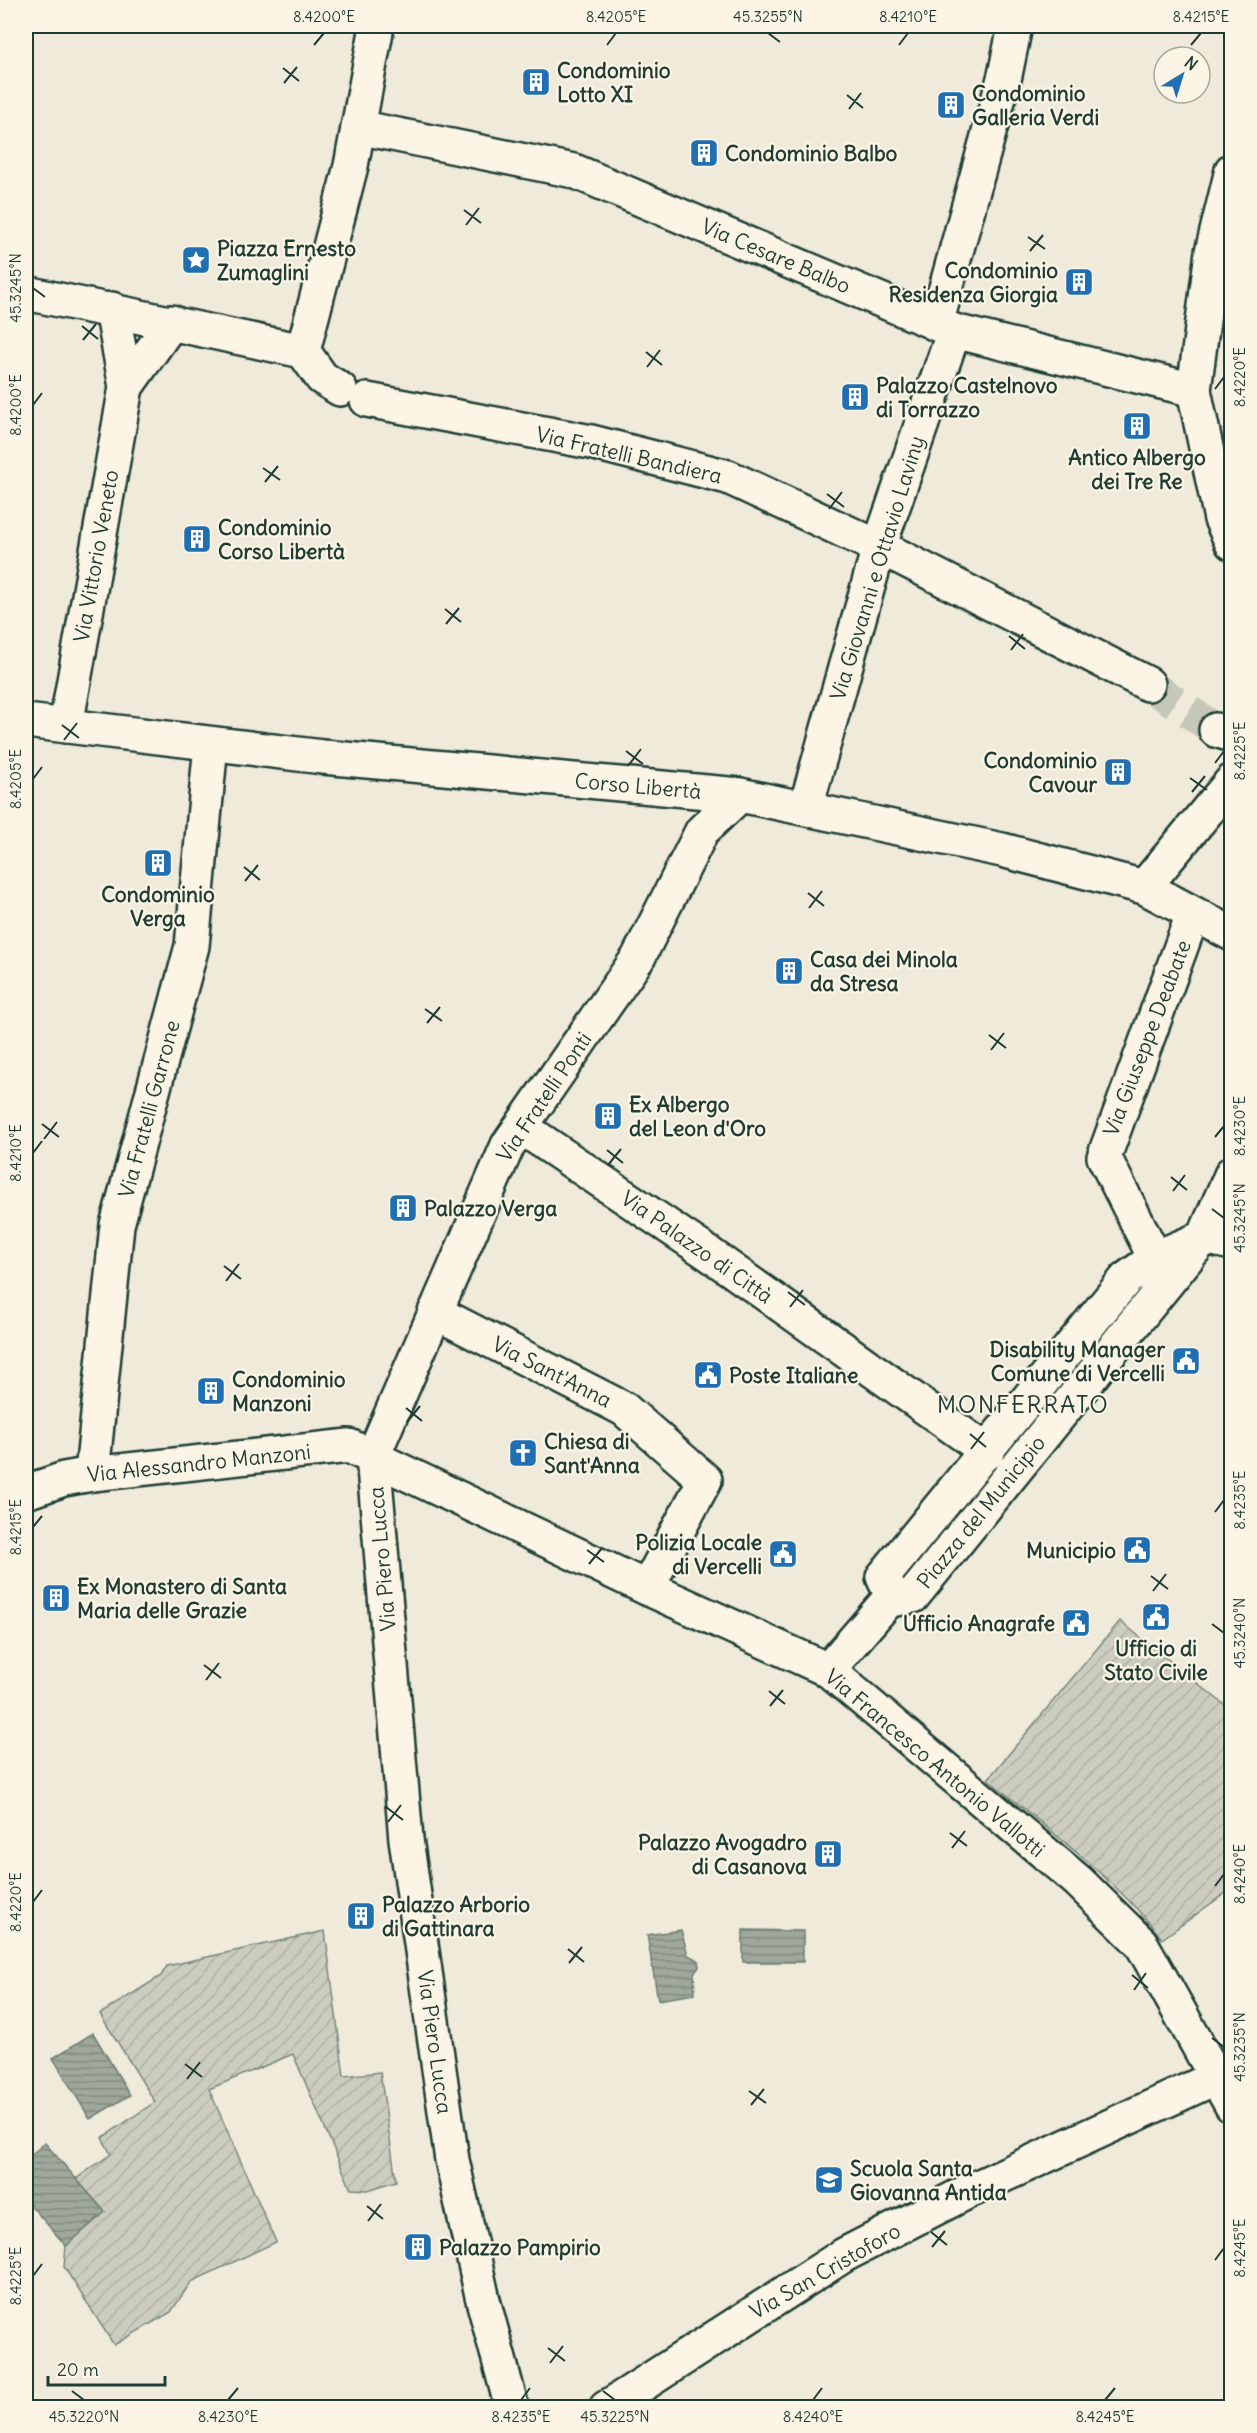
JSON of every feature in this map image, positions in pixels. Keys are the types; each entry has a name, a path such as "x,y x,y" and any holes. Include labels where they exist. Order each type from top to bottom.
{"street":[{"path":"26,293 112,309 303,351 351,166 377,26"},
{"name":"Via Giovanni e Ottavio Laviny","path":"806,807 879,547 945,328 1005,75 1014,26"},
{"name":"Via Cesare Balbo","path":"358,127 574,171 945,328 1194,390"},
{"path":"1232,170 1212,252 1194,390 1221,519 1232,543"},
{"name":"Via Vittorio Veneto","path":"66,726 126,387 112,309"},
{"name":"Via Vittorio Veneto","path":"126,387 172,322"},
{"name":"Via Fratelli Bandiera","path":"303,351 322,378 353,395 591,442 728,477 879,547 1148,684"},
{"name":"Corso Libertà","path":"26,721 323,757 740,795 806,807 1002,850 1144,887 1232,934"},
{"name":"Via Fratelli Garrone","path":"92,1474 117,1225 192,946 211,744"},
{"path":"1144,887 1232,781"},
{"name":"Via Fratelli Ponti","path":"373,1456 501,1158 638,958 702,831 740,795"},
{"name":"Via Giuseppe Deabate","path":"1155,1258 1104,1157 1193,914"},
{"name":"Via Palazzo di Città","path":"521,1127 935,1412 988,1452"},
{"path":"1218,1240 1232,1173"},
{"name":"Piazza del Municipio","path":"1218,1240 913,1596 896,1599 892,1596 884,1577 988,1452 1126,1279 1155,1258 1218,1240"},
{"name":"Via Sant'Anna","path":"435,1312 624,1409 705,1480 647,1588"},
{"name":"Via Alessandro Manzoni","path":"26,1492 64,1479 92,1474 349,1446 373,1456"},
{"name":"Via Francesco Antonio Vallotti","path":"373,1456 413,1478 828,1670 1078,1881 1141,1943 1225,2074 1232,2106"},
{"name":"Via Piero Lucca","path":"373,1456 406,1839 451,2148 483,2300 512,2408"},
{"name":"Piazza del Municipio","path":"828,1670 892,1596"},
{"name":"Via San Cristoforo","path":"606,2408 844,2255 964,2193 1225,2074"}],"shaded area":[{"path":"1120,1621 1231,1710 1231,1889 1162,1939 1145,1918 1103,1876 988,1779"},
{"path":"681,1930 688,1955 698,1960 699,1967 694,1973 695,1994 658,2000 647,1935"},
{"path":"743,1930 803,1931 803,1962 743,1962"},
{"path":"325,1931 344,2076 380,2072 396,2181 368,2190 351,2189 293,2054 209,2089 276,2242 191,2282 171,2312 114,2345 64,2267 66,2246 105,2212 76,2179 111,2154 102,2138 155,2102 100,2014 161,1976 167,1966"},
{"path":"93,2033 130,2095 90,2119 53,2058"},
{"path":"45,2143 105,2212 66,2246 26,2200 26,2159"}],"tunnel":[{"path":"1148,684 1216,730"}],"place":[{"name":"Condominio Lotto XI","path":"536,82"},
{"name":"Condominio Galleria Verdi","path":"951,105"},
{"name":"Condominio Balbo","path":"704,153"},
{"name":"Piazza Ernesto Zumaglini","path":"196,260"},
{"name":"Condominio Residenza Giorgia","path":"1079,282"},
{"name":"Palazzo Castelnovo di Torrazzo","path":"855,397"},
{"name":"Antico Albergo dei Tre Re","path":"1137,426"},
{"name":"Condominio Corso Libertà","path":"197,539"},
{"name":"Condominio Cavour","path":"1118,772"},
{"name":"Condominio Verga","path":"158,863"},
{"name":"Casa dei Minola da Stresa","path":"789,971"},
{"name":"Ex Albergo del Leon d'Oro","path":"608,1116"},
{"name":"Palazzo Verga","path":"403,1208"},
{"name":"Disability Manager Comune di Vercelli","path":"1186,1361"},
{"name":"Poste Italiane","path":"708,1375"},
{"name":"Condominio Manzoni","path":"211,1391"},
{"name":"Chiesa di Sant'Anna","path":"523,1453"},
{"name":"Municipio","path":"1137,1550"},
{"name":"Polizia Locale di Vercelli","path":"783,1554"},
{"name":"Ex Monastero di Santa Maria delle Grazie","path":"56,1598"},
{"name":"Ufficio di Stato Civile","path":"1156,1617"},
{"name":"Ufficio Anagrafe","path":"1076,1623"},
{"name":"Palazzo Avogadro di Casanova","path":"828,1854"},
{"name":"Palazzo Arborio di Gattinara","path":"361,1916"},
{"name":"Scuola Santa Giovanna Antida","path":"829,2180"},
{"name":"Palazzo Pampirio","path":"418,2247"}],"district":[{"name":"MONFERRATO","path":"1023,1404"}]}
